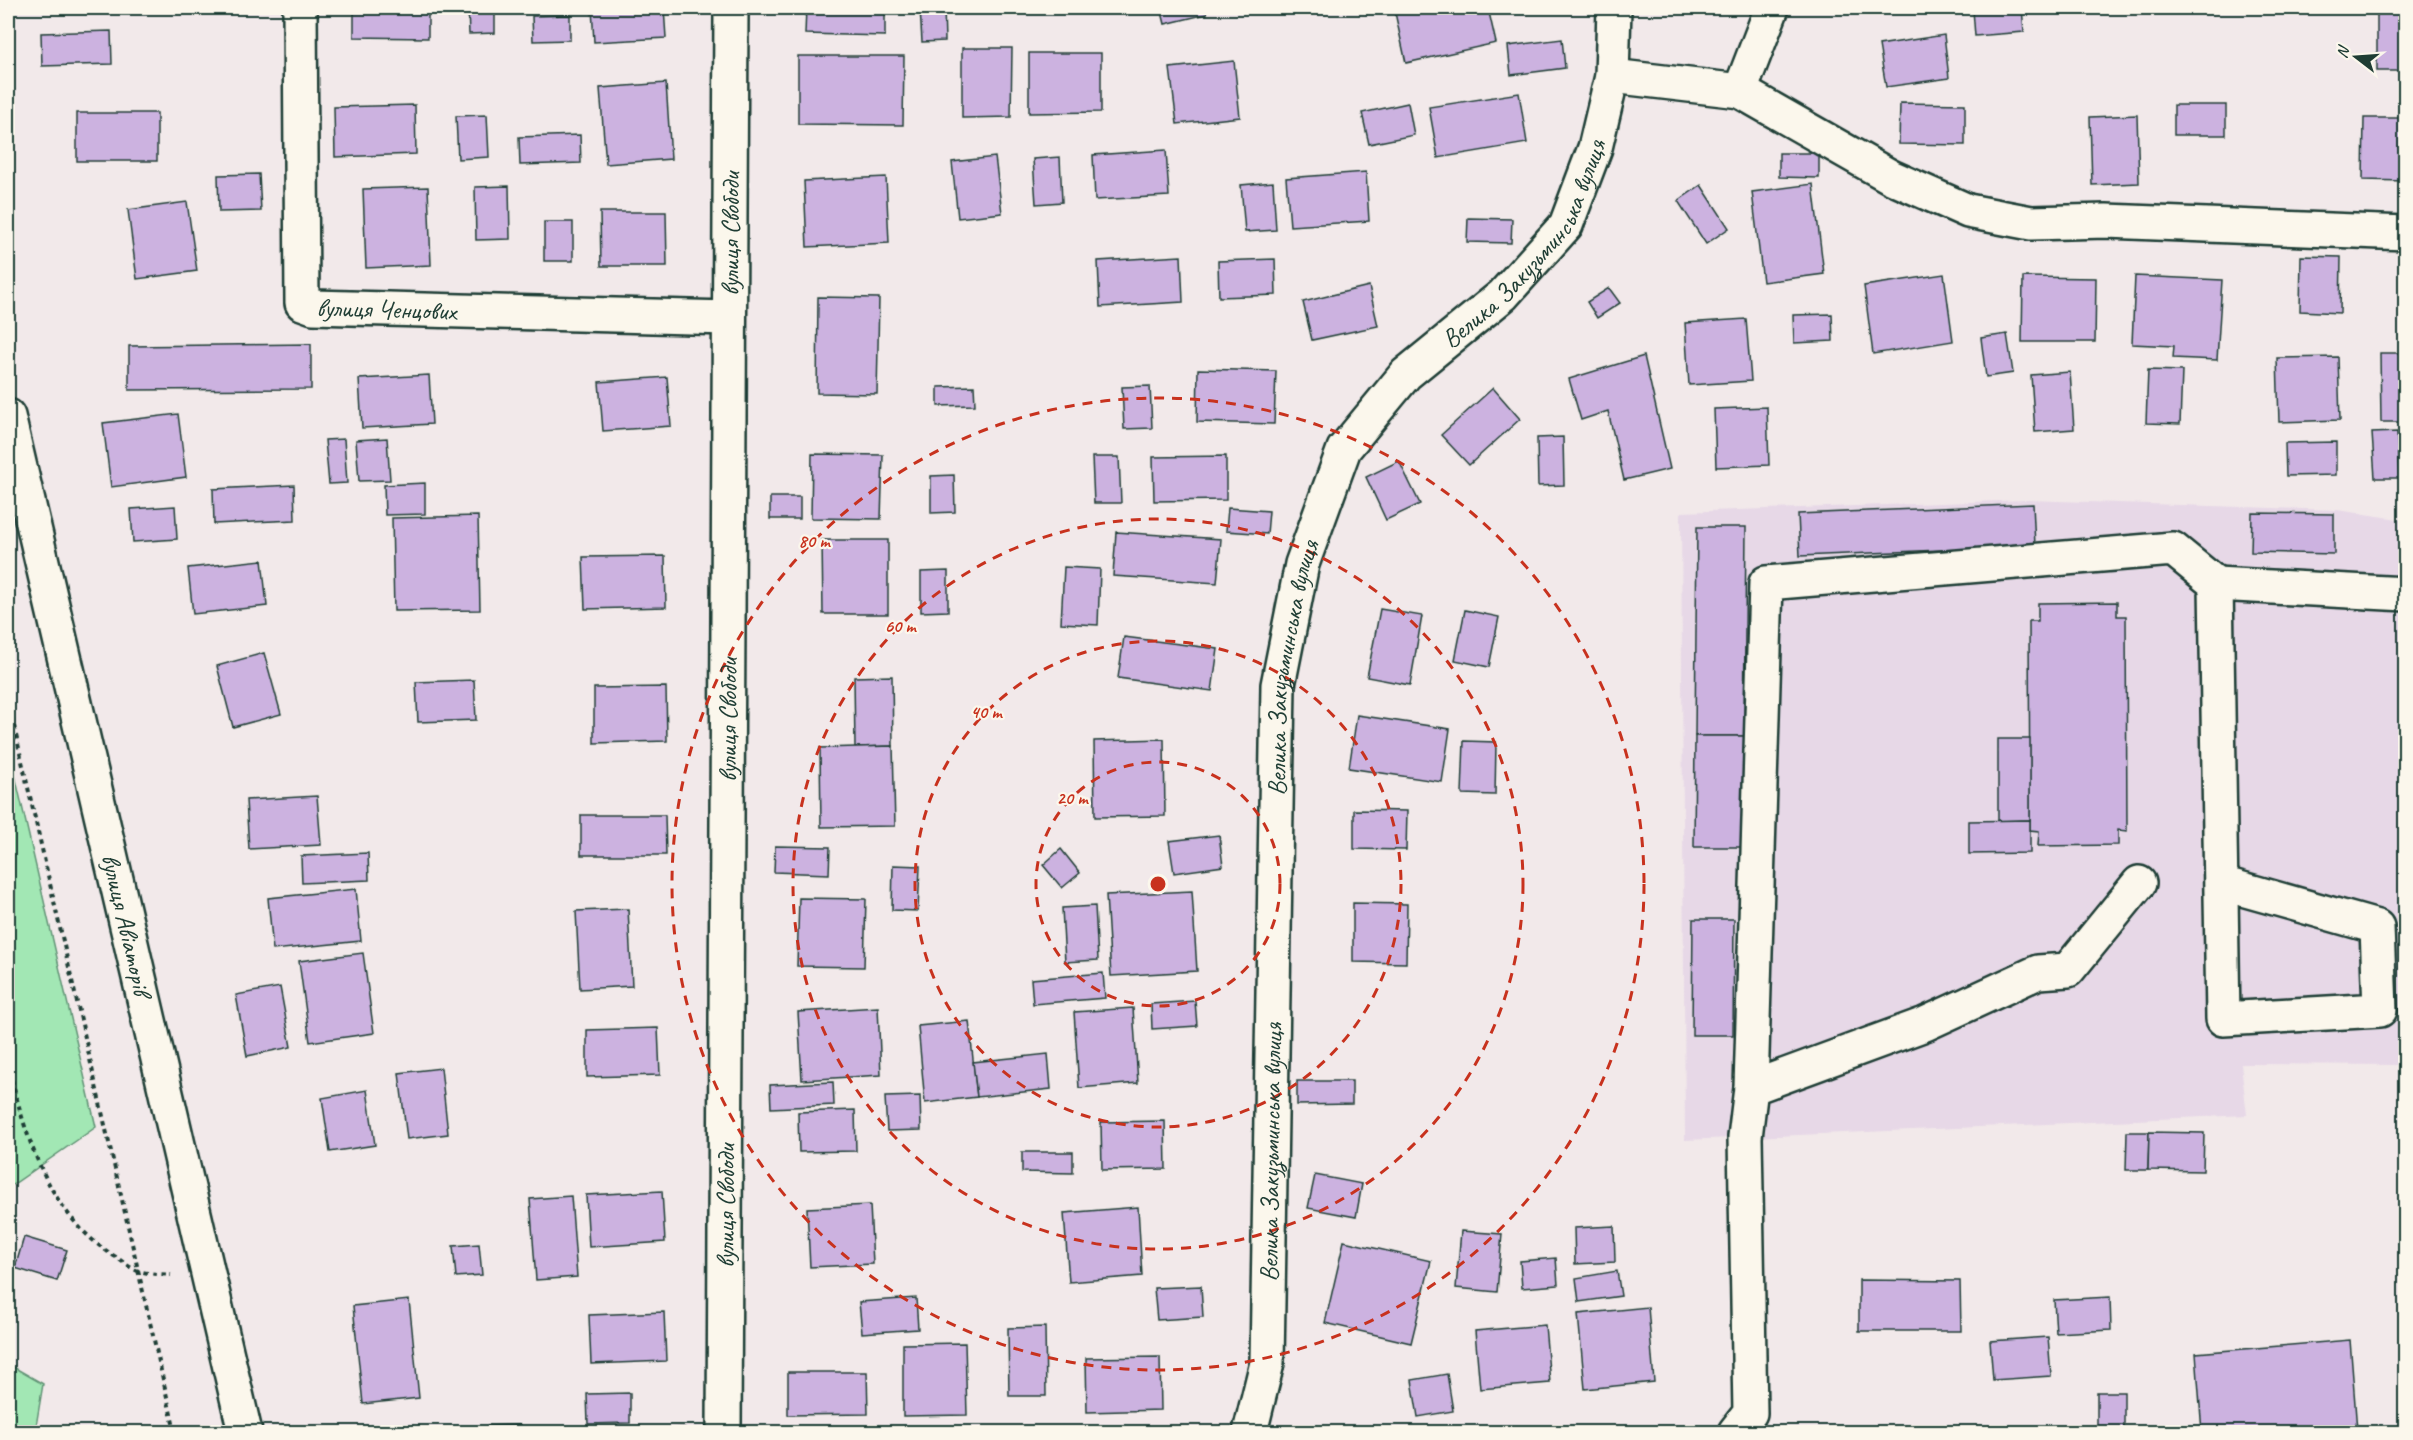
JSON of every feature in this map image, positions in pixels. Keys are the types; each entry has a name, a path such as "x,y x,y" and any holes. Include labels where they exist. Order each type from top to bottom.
{"street":[{"name":"вулиця Ченцових","path":"300,8 302,303 313,307 729,318"},
{"name":"вулиця Свободи","path":"724,1432 731,8"},
{"name":"Велика Закузьминська вулиця","path":"1250,1432 1267,1363 1278,685 1302,564 1344,449 1406,374 1503,295 1566,225 1595,148 1612,76 1614,8"},
{"path":"1740,91 1772,8"},
{"path":"1612,76 1740,91 1891,177 1968,211 2031,223 2106,221 2406,233"},
{"name":"вулиця Авіаторів","path":"8,416 245,1432"},
{"path":"1736,1432 1749,1413 1745,1137 1751,1088 1766,583 2173,549 2216,584 2406,594"},
{"path":"2216,584 2223,1019 2380,1010 2378,927 2221,883"},
{"path":"1751,1088 1925,1023 2038,972 2068,970 2139,883"}],"path":[{"path":"8,699 175,1432"},
{"path":"8,1062 10,1086 52,1193 76,1225 102,1249 138,1271 208,1280"}],"shaded area":[{"path":"2027,500 2337,510 2405,520 2405,1065 2241,1064 2247,1115 1685,1140 1681,512"}],"green space":[{"path":"8,745 96,1127 8,1188"},
{"path":"8,1364 43,1384 35,1432 8,1432"}],"building":[{"path":"354,8 428,8 428,38 354,37"},
{"path":"468,8 495,8 495,33 469,34"},
{"path":"592,8 664,8 666,38 594,42"},
{"path":"806,8 885,8 885,36 805,34"},
{"path":"920,8 944,8 945,41 922,42"},
{"path":"1161,8 1206,8 1207,14 1165,24"},
{"path":"1394,8 1488,8 1496,43 1406,63"},
{"path":"2022,8 2024,32 1975,36 1973,10"},
{"path":"2377,8 2406,8 2406,71 2377,71"},
{"path":"570,15 570,40 533,41 532,16"},
{"path":"111,31 112,64 42,66 41,33"},
{"path":"1944,35 1949,78 1886,87 1879,45"},
{"path":"1562,39 1565,68 1511,75 1508,46"},
{"path":"962,48 1012,48 1011,117 962,118"},
{"path":"1029,53 1101,53 1101,112 1029,113"},
{"path":"798,56 904,56 903,125 798,124"},
{"path":"1234,61 1240,117 1177,124 1170,68"},
{"path":"666,83 671,159 606,164 600,88"},
{"path":"1519,93 1527,143 1438,158 1429,107"},
{"path":"1408,103 1414,135 1369,144 1362,113"},
{"path":"1900,103 1965,104 1965,145 1899,144"},
{"path":"415,105 416,154 335,157 334,107"},
{"path":"2174,105 2226,105 2226,135 2174,135"},
{"path":"77,113 157,113 157,161 77,161"},
{"path":"487,115 489,157 458,159 456,116"},
{"path":"2137,115 2139,183 2092,185 2090,117"},
{"path":"2364,118 2406,118 2406,181 2363,180"},
{"path":"580,135 581,163 520,165 519,137"},
{"path":"1166,150 1169,196 1095,200 1093,155"},
{"path":"1779,153 1819,153 1819,178 1779,177"},
{"path":"995,157 1002,213 958,218 952,162"},
{"path":"1060,157 1062,202 1036,204 1033,159"},
{"path":"1366,172 1369,221 1290,226 1286,178"},
{"path":"259,174 261,211 219,212 218,175"},
{"path":"886,177 889,243 807,247 804,181"},
{"path":"1273,182 1276,230 1245,232 1241,185"},
{"path":"1813,184 1824,274 1763,282 1752,192"},
{"path":"1701,185 1729,228 1706,244 1678,201"},
{"path":"509,186 510,239 476,240 475,187"},
{"path":"428,187 431,265 366,268 363,189"},
{"path":"187,202 197,271 137,279 128,210"},
{"path":"600,212 666,212 667,266 601,266"},
{"path":"1468,218 1512,219 1511,243 1467,242"},
{"path":"544,222 573,222 573,261 544,261"},
{"path":"1181,256 1183,302 1100,307 1098,261"},
{"path":"2301,256 2341,257 2340,313 2300,311"},
{"path":"1275,259 1276,295 1219,297 1218,261"},
{"path":"1944,274 1953,341 1873,354 1864,286"},
{"path":"2135,276 2222,280 2217,360 2173,358 2174,346 2132,344"},
{"path":"2023,277 2096,278 2095,342 2022,342"},
{"path":"1369,286 1378,326 1312,340 1303,302"},
{"path":"1609,288 1620,303 1597,318 1587,302"},
{"path":"818,297 879,298 877,394 817,393"},
{"path":"1832,314 1833,341 1794,343 1793,315"},
{"path":"1746,319 1751,381 1689,385 1685,323"},
{"path":"2007,334 2013,373 1986,377 1981,338"},
{"path":"311,344 311,389 129,390 129,346"},
{"path":"2380,353 2406,353 2406,422 2381,422"},
{"path":"1644,356 1670,469 1624,480 1608,411 1581,420 1569,379"},
{"path":"2338,357 2340,420 2279,422 2277,358"},
{"path":"1198,369 1276,371 1274,424 1197,422"},
{"path":"2148,370 2182,371 2180,424 2146,423"},
{"path":"2070,372 2074,429 2035,432 2031,375"},
{"path":"429,375 432,424 362,428 359,379"},
{"path":"667,377 671,426 603,431 599,382"},
{"path":"974,386 975,405 938,406 938,387"},
{"path":"1150,386 1152,428 1124,429 1122,387"},
{"path":"1493,388 1520,419 1469,465 1441,435"},
{"path":"1767,407 1769,465 1716,467 1714,409"},
{"path":"178,414 186,477 111,487 103,423"},
{"path":"2397,432 2399,478 2375,478 2372,433"},
{"path":"1563,437 1564,485 1538,486 1537,438"},
{"path":"387,438 390,480 359,481 356,440"},
{"path":"344,439 347,483 329,484 325,440"},
{"path":"2336,442 2336,475 2286,476 2285,443"},
{"path":"812,454 883,455 881,519 811,518"},
{"path":"1226,456 1226,500 1154,501 1153,457"},
{"path":"1092,457 1119,457 1121,503 1094,503"},
{"path":"1399,461 1420,504 1386,520 1366,477"},
{"path":"954,475 955,512 931,513 931,476"},
{"path":"425,483 425,514 385,515 384,485"},
{"path":"294,485 295,520 214,524 213,489"},
{"path":"770,497 800,497 800,519 770,519"},
{"path":"2033,504 2035,546 1800,556 1798,514"},
{"path":"175,506 177,539 133,542 131,509"},
{"path":"1228,508 1269,511 1267,534 1226,531"},
{"path":"2252,513 2334,514 2334,554 2251,552"},
{"path":"478,516 480,610 394,611 392,518"},
{"path":"1697,527 1746,527 1744,736 1695,736"},
{"path":"1116,532 1221,539 1217,583 1113,576"},
{"path":"2404,532 2406,532 2406,572 2402,572"},
{"path":"822,540 888,540 888,614 823,614"},
{"path":"665,556 666,607 585,609 583,557"},
{"path":"262,560 267,606 193,614 188,568"},
{"path":"1064,567 1100,569 1098,625 1061,623"},
{"path":"948,571 948,611 921,612 921,572"},
{"path":"2117,602 2117,616 2126,616 2127,831 2118,830 2118,845 2038,846 2039,831 2030,830 2029,621 2038,621 2038,603"},
{"path":"1380,609 1422,616 1410,685 1367,677"},
{"path":"1465,610 1499,617 1489,667 1455,660"},
{"path":"1124,637 1218,649 1212,691 1118,678"},
{"path":"264,653 281,714 233,727 217,666"},
{"path":"892,676 893,746 855,747 854,677"},
{"path":"474,680 476,720 418,722 416,682"},
{"path":"666,687 667,741 594,743 594,688"},
{"path":"1357,715 1450,729 1442,782 1349,768"},
{"path":"1695,736 1744,736 1744,847 1694,847"},
{"path":"1164,739 1165,816 1095,817 1094,741"},
{"path":"1998,739 2030,739 2030,820 1998,821"},
{"path":"1464,741 1496,742 1495,795 1462,794"},
{"path":"893,746 895,826 821,827 820,748"},
{"path":"317,796 321,845 249,849 246,800"},
{"path":"1354,810 1407,811 1406,850 1354,849"},
{"path":"581,815 665,815 666,855 581,855"},
{"path":"2030,820 2030,853 1969,854 1969,821"},
{"path":"1219,835 1223,866 1174,873 1169,841"},
{"path":"775,846 830,847 829,874 774,872"},
{"path":"1061,849 1080,873 1062,888 1043,865"},
{"path":"368,853 369,880 302,883 301,856"},
{"path":"893,865 920,866 918,911 892,910"},
{"path":"356,889 361,941 273,950 268,898"},
{"path":"1192,891 1197,971 1111,976 1106,895"},
{"path":"799,898 866,899 864,967 797,966"},
{"path":"1353,903 1407,904 1406,963 1353,962"},
{"path":"1095,906 1098,960 1065,962 1062,908"},
{"path":"628,909 632,986 580,989 576,911"},
{"path":"1693,919 1734,919 1733,1035 1692,1035"},
{"path":"363,953 374,1033 310,1042 299,961"},
{"path":"1103,973 1105,998 1033,1004 1031,979"},
{"path":"280,987 291,1047 247,1056 236,995"},
{"path":"1195,1001 1197,1026 1152,1029 1151,1004"},
{"path":"878,1007 881,1075 802,1080 798,1012"},
{"path":"1133,1008 1138,1083 1079,1088 1074,1012"},
{"path":"969,1021 977,1097 925,1103 918,1026"},
{"path":"658,1028 660,1075 587,1077 587,1030"},
{"path":"1048,1054 1051,1089 977,1097 973,1062"},
{"path":"441,1068 448,1134 407,1139 399,1073"},
{"path":"1297,1081 1352,1081 1352,1104 1297,1105"},
{"path":"833,1082 834,1105 771,1108 770,1085"},
{"path":"367,1090 375,1145 330,1152 322,1098"},
{"path":"920,1096 921,1130 887,1131 885,1097"},
{"path":"855,1110 856,1151 799,1152 798,1112"},
{"path":"1165,1121 1166,1169 1102,1170 1101,1122"},
{"path":"2127,1132 2149,1132 2148,1170 2126,1170"},
{"path":"2149,1132 2204,1133 2203,1171 2148,1170"},
{"path":"1022,1152 1073,1152 1073,1173 1022,1172"},
{"path":"1315,1175 1362,1184 1356,1217 1308,1208"},
{"path":"662,1191 665,1242 589,1247 586,1195"},
{"path":"571,1196 577,1277 536,1280 530,1199"},
{"path":"870,1205 873,1264 810,1267 807,1208"},
{"path":"1138,1207 1142,1276 1069,1282 1064,1213"},
{"path":"1614,1226 1615,1262 1575,1264 1574,1228"},
{"path":"1461,1231 1502,1234 1497,1292 1456,1288"},
{"path":"24,1237 67,1250 57,1281 15,1268"},
{"path":"1344,1241 1431,1261 1411,1343 1325,1323"},
{"path":"479,1244 482,1275 456,1277 453,1246"},
{"path":"1556,1258 1558,1285 1522,1288 1520,1261"},
{"path":"1617,1271 1621,1296 1579,1302 1576,1278"},
{"path":"1859,1280 1960,1281 1961,1331 1859,1331"},
{"path":"1201,1286 1203,1317 1157,1320 1154,1288"},
{"path":"2110,1297 2111,1330 2056,1333 2054,1300"},
{"path":"916,1298 918,1329 862,1333 859,1302"},
{"path":"409,1300 419,1398 363,1404 353,1306"},
{"path":"1648,1307 1654,1382 1585,1389 1578,1314"},
{"path":"664,1312 666,1361 591,1364 589,1315"},
{"path":"1545,1325 1550,1383 1480,1389 1475,1331"},
{"path":"1045,1327 1046,1396 1009,1396 1008,1328"},
{"path":"2048,1337 2051,1376 1993,1380 1990,1341"},
{"path":"2350,1340 2357,1430 2202,1432 2196,1353"},
{"path":"965,1343 967,1415 903,1416 903,1344"},
{"path":"1160,1357 1161,1410 1087,1412 1086,1358"},
{"path":"788,1372 867,1372 868,1414 788,1415"},
{"path":"1447,1374 1453,1411 1418,1417 1412,1380"},
{"path":"2097,1392 2124,1392 2124,1432 2097,1432"},
{"path":"630,1393 630,1423 588,1424 587,1394"},
{"path":"520,1425 520,1432 487,1432 487,1426"},
{"path":"685,1428 685,1432 644,1432 644,1430"}]}
